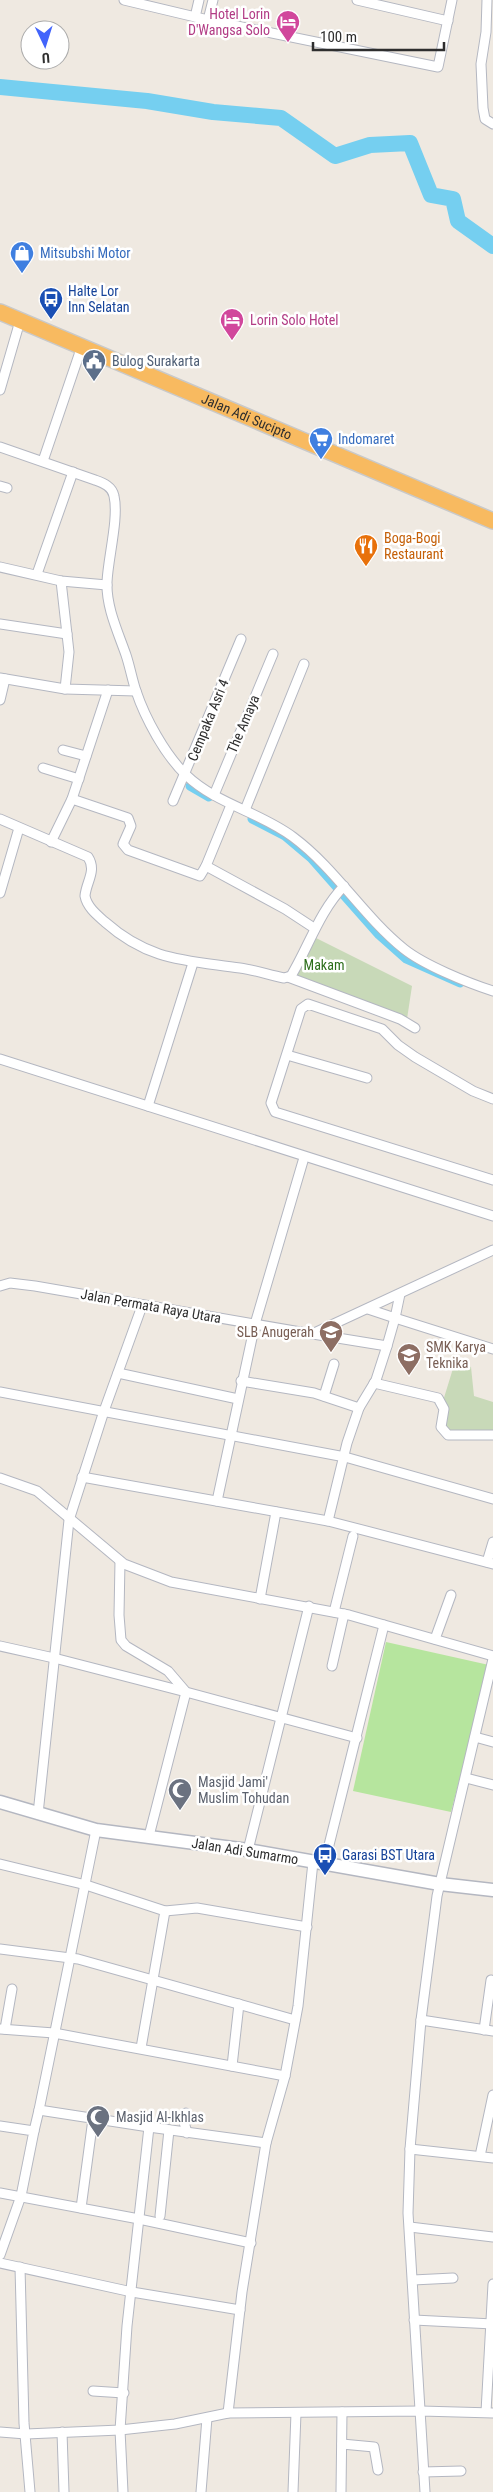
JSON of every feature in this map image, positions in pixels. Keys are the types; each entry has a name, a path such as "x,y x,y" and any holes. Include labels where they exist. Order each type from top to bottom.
{"highway":[{"name":"Jalan Adi Sucipto","path":"0,312 493,521"}],"main road":[{"name":"Jalan Adi Sumarmo","path":"0,1802 96,1830 248,1850 440,1884 493,1890"}],"street":[{"path":"124,0 208,20 438,67 452,0"},
{"path":"195,17 199,0"},
{"path":"208,20 213,0"},
{"path":"357,0 448,20"},
{"path":"487,0 486,32 481,64 482,108 485,119 493,124"},
{"path":"0,390 20,321"},
{"path":"43,461 82,346"},
{"path":"0,447 104,484 114,495 107,585 115,628 127,656 136,691 169,755 186,775 230,807 245,810 294,838 323,862 366,913 405,950 438,968 493,991"},
{"path":"37,574 73,472"},
{"path":"0,568 37,574 61,581 107,585"},
{"path":"61,581 69,652 65,689"},
{"path":"0,624 67,634"},
{"name":"Cempaka Asri 4","path":"173,801 186,775 241,639"},
{"name":"The Amaya","path":"214,795 273,654"},
{"path":"245,810 304,664"},
{"path":"0,700 3,679 65,689 136,691"},
{"path":"51,842 72,799 108,690"},
{"path":"63,750 86,756"},
{"path":"43,768 79,778"},
{"path":"72,799 128,818 130,826 123,844 128,850 200,876 206,866 230,807"},
{"path":"0,819 85,856 90,860 92,870 85,898 89,906 119,935 145,950 193,963 239,968 288,977 400,1019 415,1028"},
{"path":"0,893 19,828"},
{"path":"206,866 285,909 314,928"},
{"path":"288,977 292,974 314,928 334,896 343,887"},
{"path":"148,1106 193,963"},
{"path":"493,1099 473,1091 415,1057 398,1045 382,1029 310,1004 304,1005 301,1009 271,1103 275,1112 493,1180"},
{"path":"287,1055 367,1078"},
{"path":"0,1059 493,1216"},
{"path":"217,1501 255,1324 303,1161"},
{"path":"312,1334 368,1310 493,1250"},
{"name":"Jalan Permata Raya Utara","path":"0,1286 10,1283 35,1286 142,1306 387,1346"},
{"path":"328,1521 345,1458 347,1443 359,1408 374,1383 387,1346 400,1294"},
{"path":"38,1814 69,1520 104,1411 142,1306"},
{"path":"368,1310 493,1349"},
{"path":"324,1396 334,1364"},
{"path":"118,1373 238,1399"},
{"path":"242,1381 282,1386 324,1396 359,1408"},
{"path":"374,1383 438,1398 444,1408 441,1427 448,1435 493,1435"},
{"path":"0,1392 345,1458 493,1500"},
{"path":"82,1477 328,1521 490,1563 493,1542"},
{"path":"0,1478 37,1492 120,1561 170,1582 309,1606 344,1614 435,1640 493,1662 489,1694 475,1738 440,1884 421,2020 410,2149 408,2190 425,2492"},
{"path":"260,1599 276,1512"},
{"path":"334,1612 353,1536"},
{"path":"120,1561 119,1615 122,1640 126,1646 168,1671 186,1692"},
{"path":"435,1640 451,1595"},
{"path":"248,1850 309,1606"},
{"path":"332,1666 344,1614"},
{"path":"228,2413 240,2310 266,2143 285,2076 295,2020 307,1927 319,1864 356,1738 384,1625"},
{"path":"0,1646 186,1692 356,1738"},
{"path":"149,1836 186,1692"},
{"path":"475,1738 493,1742"},
{"path":"466,1778 493,1785"},
{"path":"0,2255 21,2196 96,1830"},
{"path":"0,1864 86,1885 165,1911 197,1908 307,1927"},
{"path":"140,2048 154,1981 165,1911"},
{"path":"0,1949 71,1957 295,2020"},
{"path":"421,2020 489,2030 492,1980"},
{"path":"12,1989 3,2029 54,2033 285,2076"},
{"path":"232,2066 239,2004"},
{"path":"480,2156 493,2095"},
{"path":"39,2110 149,2128 266,2143"},
{"path":"186,2114 184,2122 187,2132"},
{"path":"81,2208 93,2119"},
{"path":"0,2126 34,2131"},
{"path":"123,2492 120,2430 149,2128"},
{"path":"160,2216 169,2130"},
{"path":"410,2149 493,2158"},
{"path":"0,2193 139,2219 251,2243"},
{"path":"410,2228 493,2237"},
{"path":"0,2263 132,2292 240,2310"},
{"path":"20,2267 30,2492"},
{"path":"413,2280 453,2278"},
{"path":"0,2432 26,2434 120,2430 207,2418 228,2413 489,2412 493,2284"},
{"path":"414,2320 492,2324"},
{"path":"93,2391 124,2393"},
{"path":"341,2492 342,2412"},
{"path":"294,2492 296,2413"},
{"path":"201,2492 207,2418"},
{"path":"62,2432 64,2492"},
{"path":"342,2444 374,2447 377,2451 378,2470"},
{"path":"423,2472 461,2471"}],"green space":[{"name":"Makam","path":"314,937 412,986 407,1019 294,977"},
{"path":"455,1362 471,1367 474,1396 493,1402 493,1434 450,1434 443,1425 443,1401"},
{"path":"386,1642 489,1665 451,1812 353,1791"}],"waterway":[{"path":"0,87 147,101 213,112 281,118 335,156 370,145 410,143 431,195 453,199 458,221 493,246"},
{"path":"190,786 209,797"},
{"path":"252,819 285,836 311,858 379,935 406,959 460,983"}],"place":[{"name":"Hotel Lorin D'Wangsa Solo","path":"288,43"},
{"name":"Mitsubshi Motor","path":"22,274"},
{"name":"Halte Lor Inn Selatan","path":"51,320"},
{"name":"Lorin Solo Hotel","path":"232,341"},
{"name":"Bulog Surakarta","path":"94,382"},
{"name":"Indomaret","path":"321,460"},
{"name":"Boga-Bogi Restaurant","path":"366,567"},
{"name":"SLB Anugerah","path":"331,1353"},
{"name":"SMK Karya Teknika","path":"409,1376"},
{"name":"Masjid Jami' Muslim Tohudan","path":"180,1811"},
{"name":"Garasi BST Utara","path":"325,1876"},
{"name":"Masjid Al-Ikhlas","path":"98,2138"}]}
